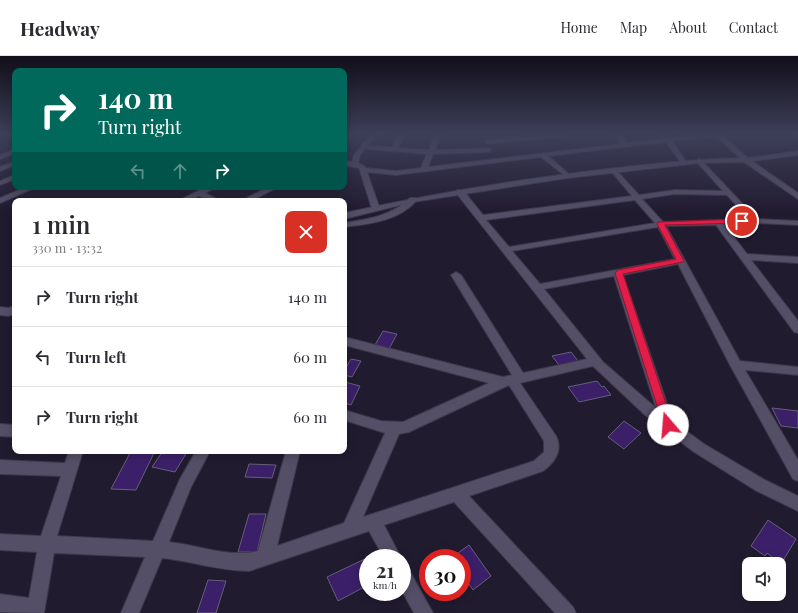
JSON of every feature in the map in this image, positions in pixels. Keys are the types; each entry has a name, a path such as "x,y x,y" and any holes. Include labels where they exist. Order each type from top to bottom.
{"street":[{"path":"355,164 356,160"},
{"path":"424,169 428,160"},
{"path":"363,170 396,173 492,160"},
{"path":"548,160 568,176"},
{"path":"347,215 413,200 460,192 568,176 699,161 746,160 798,197"},
{"path":"699,161 754,221"},
{"path":"347,163 355,164 362,167 376,209"},
{"path":"0,169 12,164"},
{"path":"614,171 661,224 736,365 798,474"},
{"path":"0,183 12,178"},
{"path":"0,201 25,190"},
{"path":"188,198 205,190"},
{"path":"251,198 268,190"},
{"path":"460,192 505,250 596,361 650,411 699,448 760,485 798,504"},
{"path":"480,218 675,192 729,193"},
{"path":"198,193 210,198"},
{"path":"347,224 390,216 407,208 413,200"},
{"path":"505,250 661,224 754,221 798,223"},
{"path":"718,222 798,329"},
{"path":"744,257 798,260"},
{"path":"536,288 680,261"},
{"path":"618,273 668,425"},
{"path":"0,542 156,549 185,552 232,562 249,562 265,558 538,466 548,460 552,453 551,440 512,380 456,275"},
{"path":"0,311 12,311"},
{"path":"347,342 512,380"},
{"path":"347,416 384,428 404,428 512,380 596,361"},
{"path":"736,365 798,371"},
{"path":"350,529 394,429"},
{"path":"0,430 12,431"},
{"path":"0,603 35,610 47,543 75,454"},
{"path":"130,613 185,484 201,454"},
{"path":"265,558 292,454"},
{"path":"0,468 70,470"},
{"path":"456,493 567,613"},
{"path":"373,521 388,549"},
{"path":"411,590 424,613"}],"building":[{"path":"383,331 397,334 389,349 375,345"},
{"path":"571,352 578,361 559,365 552,356"},
{"path":"351,359 361,361 352,377 347,376 347,366"},
{"path":"597,381 602,387 604,386 611,395 579,402 568,387"},
{"path":"347,383 360,386 351,405 347,404"},
{"path":"772,408 798,411 798,428 781,426"},
{"path":"624,421 641,433 624,449 608,437"},
{"path":"129,454 154,454 136,490 111,489"},
{"path":"161,454 186,454 175,472 152,467"},
{"path":"249,464 276,465 272,478 245,477"},
{"path":"249,514 266,514 257,552 238,552"},
{"path":"768,520 796,539 785,557 772,557 767,553 765,556 751,546"},
{"path":"469,545 491,576 473,590 471,587 471,549 463,549"},
{"path":"359,562 359,590 338,601 327,577"},
{"path":"208,580 226,581 216,613 197,613"}],"route":[{"path":"668,425 618,273 680,261 661,224 742,221"}]}
